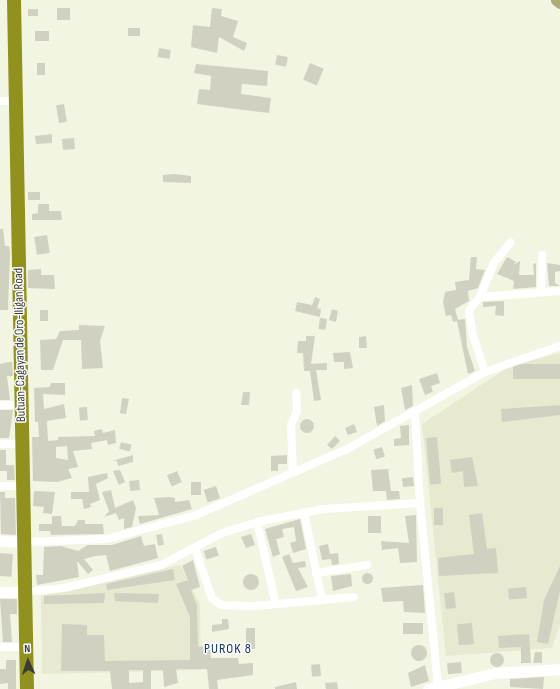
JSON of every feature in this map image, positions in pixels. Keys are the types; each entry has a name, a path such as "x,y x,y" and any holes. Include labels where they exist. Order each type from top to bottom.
{"highway":[{"name":"Butuan-Cagayan de Oro-Iligan Road","path":"14,0 23,542 27,689"}],"street":[{"path":"0,101 16,101"},
{"path":"485,372 468,314 472,303 480,296 487,276 511,242"},
{"path":"541,291 542,256"},
{"path":"480,296 560,291"},
{"path":"0,541 23,542 107,538 170,524 293,473 415,414 485,372 560,346"},
{"path":"293,473 291,425 297,411 296,393"},
{"path":"0,405 21,405"},
{"path":"415,414 433,687 523,669 560,669"},
{"path":"0,444 22,444"},
{"path":"0,486 22,486"},
{"path":"0,592 25,592 64,588 135,572 168,563 222,533 257,522 304,512 420,503"},
{"path":"304,512 322,600"},
{"path":"257,522 276,604"},
{"path":"195,549 212,598 217,603 242,607 354,597"},
{"path":"316,573 367,565"},
{"path":"0,647 26,647"}],"shaded area":[{"path":"560,353 560,625 552,648 446,656 422,424 510,366"},
{"path":"180,565 200,604 201,670 42,674 41,596"}],"building":[{"path":"57,8 70,8 70,20 57,20"},
{"path":"212,8 222,9 221,16 238,21 233,37 247,43 244,51 219,37 217,53 191,47 193,25 210,27"},
{"path":"28,9 38,9 38,16 28,16"},
{"path":"128,28 140,28 140,36 128,36"},
{"path":"35,31 49,31 49,41 35,41"},
{"path":"159,48 171,50 169,59 158,57"},
{"path":"277,55 288,57 286,67 275,65"},
{"path":"37,63 45,63 45,75 37,75"},
{"path":"310,63 324,69 317,85 303,80"},
{"path":"196,64 268,71 267,86 242,84 241,94 271,98 269,113 197,104 199,89 210,90 211,76 194,73"},
{"path":"64,104 67,122 59,123 56,105"},
{"path":"52,134 52,143 36,144 35,136"},
{"path":"74,138 75,149 63,150 62,139"},
{"path":"174,174 191,176 191,183 163,182 163,175"},
{"path":"28,192 40,192 40,200 28,200"},
{"path":"38,204 49,204 49,211 61,211 62,220 32,220 32,214 38,213"},
{"path":"0,229 3,229 5,246 9,246 10,252 8,310 0,310"},
{"path":"47,235 50,253 37,255 34,237"},
{"path":"471,257 477,257 476,269 485,270 478,288 468,291 469,301 455,309 458,320 465,319 467,347 475,371 468,374 457,321 453,322 451,315 446,316 443,302 445,292 456,290 455,282 469,280"},
{"path":"507,257 516,262 513,265 520,261 519,275 534,275 533,264 536,263 536,287 513,289 514,281 497,274"},
{"path":"547,263 560,265 560,271 555,272 555,283 560,286 549,286"},
{"path":"41,269 41,275 54,275 55,289 28,288 28,270"},
{"path":"315,297 320,299 317,308 321,309 320,317 295,311 297,302 312,305"},
{"path":"504,301 504,316 495,315 496,306 483,307 483,302"},
{"path":"332,309 338,311 336,322 329,320"},
{"path":"40,310 48,310 48,321 40,321"},
{"path":"320,318 327,319 325,330 318,329"},
{"path":"79,325 105,326 100,341 103,368 82,369 81,340 63,340 53,370 41,370 40,340 56,339 60,331 79,330"},
{"path":"306,336 315,336 311,364 327,363 327,370 316,370 321,400 314,401 310,371 304,371 303,353 297,353 298,341 306,341"},
{"path":"366,336 367,348 359,348 359,337"},
{"path":"350,352 353,368 344,369 344,362 334,362 333,353"},
{"path":"12,362 13,376 7,376 10,400 0,400 0,364"},
{"path":"513,364 560,364 560,379 513,379"},
{"path":"437,373 440,383 431,386 433,392 425,395 419,379"},
{"path":"51,383 65,383 65,395 43,394 44,409 64,404 66,418 47,421 48,441 58,440 58,437 95,436 94,431 102,429 103,433 115,430 116,443 108,445 107,440 91,443 92,449 73,451 78,467 68,469 72,478 57,482 33,481 32,437 39,437 38,422 35,422 34,388 50,387","holes":["67,446 68,460 56,458 56,447"]},
{"path":"412,385 413,406 405,410 401,388"},
{"path":"243,392 250,392 249,405 241,405"},
{"path":"122,398 129,399 126,414 120,413"},
{"path":"384,405 385,421 377,426 374,407"},
{"path":"560,405 560,415 502,422 501,409"},
{"path":"87,407 88,420 80,421 79,408"},
{"path":"0,410 13,410 9,438 0,438"},
{"path":"304,419 310,419 314,423 314,429 310,433 304,433 300,429 300,423"},
{"path":"354,424 357,432 348,435 345,428"},
{"path":"409,425 409,445 394,446 394,439 401,438 400,426"},
{"path":"335,436 340,441 332,449 327,445"},
{"path":"437,437 441,484 430,485 426,438"},
{"path":"121,442 132,445 130,452 119,449"},
{"path":"382,447 385,457 376,459 373,450"},
{"path":"0,450 6,450 6,465 14,465 15,480 7,480 7,471 0,471"},
{"path":"133,455 133,462 118,466 117,461 112,461"},
{"path":"287,455 287,464 278,464 278,471 271,471 271,456"},
{"path":"472,457 478,486 464,487 463,471 452,473 450,460"},
{"path":"388,469 391,491 399,491 400,499 387,500 386,491 373,491 371,470"},
{"path":"120,470 125,482 119,485 113,471"},
{"path":"177,471 182,482 172,486 167,475"},
{"path":"107,473 108,478 96,484 100,500 90,504 91,507 84,509 82,499 71,499 71,492 89,492 88,477"},
{"path":"413,477 414,486 403,487 402,478"},
{"path":"139,480 140,490 130,491 129,481"},
{"path":"191,482 201,482 201,495 191,495"},
{"path":"216,486 220,498 208,502 204,490"},
{"path":"111,490 115,508 133,500 136,508 132,527 124,529 124,518 119,520 116,513 104,517 109,511 102,492"},
{"path":"34,491 55,492 52,514 43,513 44,507 33,506"},
{"path":"0,492 5,492 5,498 15,498 16,535 1,534"},
{"path":"154,498 175,498 175,502 189,500 192,509 140,524 138,516 159,515"},
{"path":"434,508 443,508 443,525 434,525"},
{"path":"482,513 487,549 496,548 498,573 439,576 438,558 474,554 469,515"},
{"path":"416,515 417,562 400,563 398,548 382,550 381,541 409,543 405,516"},
{"path":"52,516 61,516 62,526 75,526 78,520 85,520 85,524 103,524 104,534 51,535 50,531 39,531 39,524 52,524"},
{"path":"368,516 381,516 381,533 368,533"},
{"path":"300,519 306,549 293,553 290,543 296,541 294,527 282,529 284,537 276,539 280,554 273,557 265,529"},
{"path":"162,534 164,545 158,546 156,535"},
{"path":"251,534 255,545 246,548 241,537"},
{"path":"141,536 144,546 155,544 158,558 110,571 106,555 95,556 84,559 93,570 88,574 77,561 79,577 37,585 36,575 43,575 44,547 61,546 78,551 88,545 112,545"},
{"path":"328,544 330,554 338,553 339,564 332,565 331,559 322,560 319,546"},
{"path":"216,547 219,556 206,560 204,551"},
{"path":"0,553 13,554 11,577 0,576"},
{"path":"289,554 293,563 305,561 306,567 298,568 308,587 296,591 282,557"},
{"path":"193,560 200,587 191,590 197,605 198,647 210,645 211,658 238,658 239,664 253,663 253,675 217,680 218,689 209,689 207,669 176,669 178,683 164,687 163,670 151,670 151,689 112,689 110,671 61,671 62,624 87,625 87,635 104,635 105,661 190,660 190,617 176,584 188,580 182,566","holes":["129,670 143,670 143,682 129,683"]},
{"path":"560,566 560,591 548,644 537,642 544,600"},
{"path":"173,569 175,580 107,590 106,584"},
{"path":"367,572 371,574 373,578 371,582 367,584 363,582 361,578 363,574"},
{"path":"248,574 254,574 259,579 257,588 254,590 248,590 243,585 243,579"},
{"path":"351,574 352,586 333,591 331,576"},
{"path":"423,585 425,613 404,612 403,601 383,602 381,588"},
{"path":"526,587 527,598 509,600 508,589"},
{"path":"454,592 456,608 446,609 444,593"},
{"path":"105,593 104,603 44,604 44,596"},
{"path":"114,593 159,594 158,603 115,601"},
{"path":"0,599 17,599 17,614 10,614 12,642 3,642"},
{"path":"222,619 228,619 229,629 212,632 212,625 222,624"},
{"path":"403,623 423,623 423,634 403,634"},
{"path":"472,623 474,644 459,645 457,624"},
{"path":"246,628 255,628 255,649 246,649"},
{"path":"529,634 531,663 521,663 521,647 499,648 498,636"},
{"path":"419,645 426,650 427,653 422,660 419,661 412,656 411,653 416,646"},
{"path":"535,652 542,652 542,663 533,663"},
{"path":"497,653 502,655 504,660 502,665 497,667 492,665 490,660 492,655"},
{"path":"6,660 16,660 16,689 8,689 8,683 0,684 0,669 6,669"},
{"path":"461,662 462,673 448,674 447,663"},
{"path":"320,664 321,676 312,677 311,665"},
{"path":"425,665 429,681 411,687 408,673"},
{"path":"544,677 543,689 510,687 510,679"},
{"path":"296,682 297,689 275,689 275,687"},
{"path":"337,682 338,689 326,689 325,683"}],"waterway":[{"path":"556,0 560,3"}],"district":[{"name":"PUROK 8","path":"228,649"}]}
